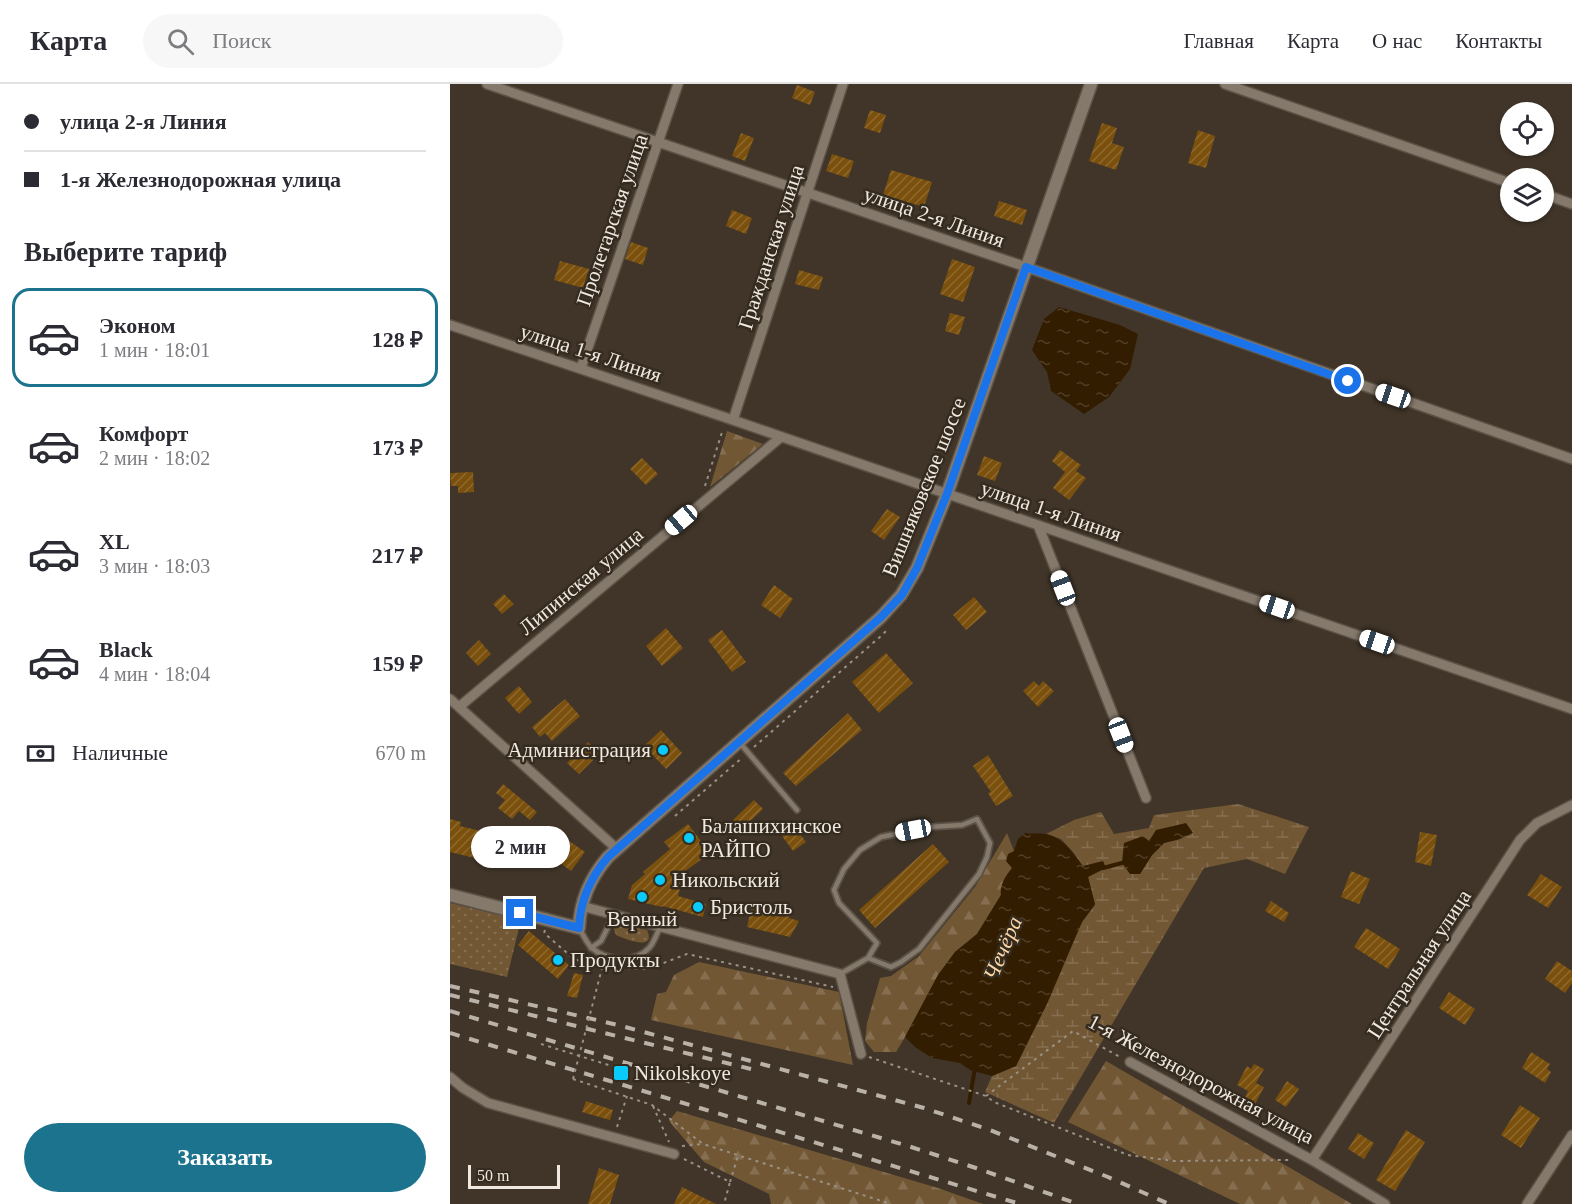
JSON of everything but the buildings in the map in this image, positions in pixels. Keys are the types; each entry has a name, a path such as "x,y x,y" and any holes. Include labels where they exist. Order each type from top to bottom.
{"street":[{"name":"улица 2-я Линия","path":"487,84 1026,267 1572,459"},
{"name":"Пролетарская улица","path":"581,368 678,84"},
{"name":"Гражданская улица","path":"730,419 843,84"},
{"name":"Вишняковское шоссе","path":"579,928 581,906 586,890 600,866 902,595 917,568 947,494 1091,84"},
{"path":"1225,84 1500,180"},
{"path":"1554,198 1572,204"},
{"name":"улица 1-я Линия","path":"450,325 1572,709"},
{"name":"Липинская улица","path":"459,707 781,437"},
{"path":"1038,525 1146,798"},
{"path":"450,699 617,849"},
{"name":"Центральная улица","path":"1312,1160 1520,840 1537,823 1572,805"},
{"path":"450,895 579,928"},
{"path":"581,906 840,974 861,1054"},
{"name":"1-я Железнодорожная улица","path":"1130,1062 1312,1160 1386,1204"},
{"path":"450,1077 488,1103 675,1154"},
{"path":"1527,1204 1572,1135"}],"lane":[{"path":"740,742 797,810"},
{"path":"840,974 868,958 877,943 840,903 834,890 844,869 860,850 881,837 930,827 962,825 977,819 990,843 987,857 979,874 958,901 919,949 901,962 891,967 868,958"},
{"path":"591,948 601,941 614,915"},
{"path":"579,928 591,948 621,960 636,956 648,949 660,927"}],"path":[{"path":"698,506 730,419"},
{"path":"546,925 544,933 574,959 602,968 648,969 687,954 844,990"},
{"path":"602,968 573,1080 652,1105 703,1144 891,1204"},
{"name":"1-я Железнодорожная улица","path":"986,1096 1073,1032 1130,1062"},
{"path":"541,1044 615,1067"},
{"path":"861,1054 986,1096 994,1102 1128,1155 1174,1161 1289,1160"},
{"path":"615,1134 627,1096"},
{"path":"652,1105 675,1154 730,1182"},
{"path":"724,1204 738,1155"}],"green space":[{"path":"727,431 763,444 710,487"},
{"path":"1238,804 1309,827 1285,874 1247,859 1204,868 1054,1123 985,1092 992,1076 1016,1066 1082,922 1095,905 1088,877 1103,862 1083,867 1061,839 1046,834 1074,820 1101,812 1114,834 1149,828 1154,815","holes":["1156,830 1180,839 1164,843 1152,855 1140,874"]},
{"path":"1007,833 1014,851 1012,867 1001,895 977,934 955,952 938,975 896,1052 874,1052 865,1041 867,1023 880,978 891,976 919,956 975,887"},
{"path":"450,903 521,920 507,977 450,964"},
{"path":"617,922 647,930 648,941 638,942 616,935 613,927"},
{"path":"699,962 839,992 853,1065 651,1020 657,994 666,992 674,975"},
{"path":"1106,1061 1352,1204 1240,1204 1068,1122"},
{"path":"677,1111 938,1188 983,1204 771,1204 769,1194 704,1162 669,1121"}],"water":[{"path":"1059,307 1120,325 1138,334 1130,369 1109,397 1084,414 1051,391 1047,372 1032,350 1044,319"},
{"path":"1186,823 1193,833 1164,843 1152,855 1140,874 1130,874 1122,863 1124,843 1143,836 1149,841 1156,830"},
{"path":"1025,833 1058,838 1083,866 1103,861 1106,868 1088,877 1095,904 1082,922 1047,1004 1016,1066 992,1076 970,1070 960,1063 932,1058 905,1037 938,975 955,952 977,934 1001,895 1002,884 1012,868 1006,861 1008,854 1014,851 1018,839"}],"waterway":[{"name":"Чечёра","path":"1103,868 1122,863"},
{"name":"Чечёра","path":"969,1103 975,1068"}],"railway":[{"path":"450,986 618,1025 924,1108 990,1130 1169,1204"},
{"path":"450,995 759,1071"},
{"path":"450,1011 908,1146 1078,1204"},
{"path":"450,1033 1020,1204"}],"place":[{"name":"Администрация","path":"663,750"},
{"name":"Балашихинское РАЙПО","path":"689,838"},
{"name":"Никольский","path":"660,880"},
{"name":"Верный","path":"642,897"},
{"name":"Бристоль","path":"698,907"},
{"name":"Продукты","path":"558,960"},
{"name":"Nikolskoye","path":"621,1073"}],"route":[{"path":"520,913 579,928 582,901 586,890 608,857 881,617 902,595 917,568 947,494 1026,267 1348,381"}]}
